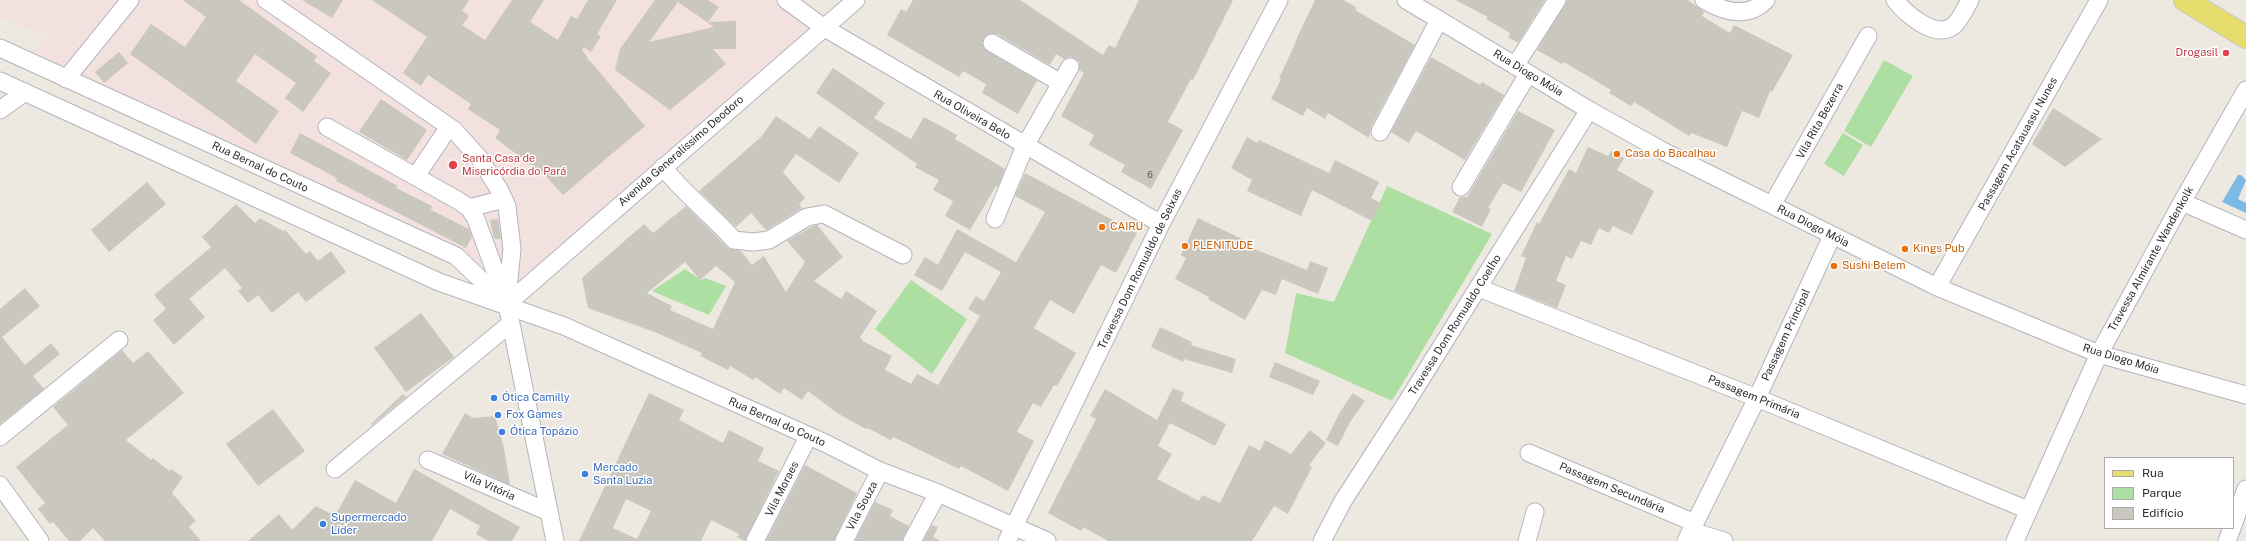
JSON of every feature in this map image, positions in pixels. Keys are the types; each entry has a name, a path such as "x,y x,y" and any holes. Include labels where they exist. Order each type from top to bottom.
{"main road":[{"path":"2186,0 2246,37"}],"street":[{"path":"66,78 130,0"},
{"path":"266,0 449,127 480,159 507,206 512,249 507,304"},
{"name":"Rua Oliveira Belo","path":"786,0 823,27 1161,224"},
{"name":"Avenida Generalíssimo Deodoro","path":"507,304 823,27 856,0"},
{"name":"Travessa Dom Romualdo de Seixas","path":"1011,534 1161,224 1279,0"},
{"name":"Rua Diogo Móia","path":"1406,0 1589,110 1772,206 1937,287 2099,354 2246,395"},
{"path":"1461,187 1557,0"},
{"path":"1704,0 1726,11 1740,13 1753,10 1766,0"},
{"path":"1895,0 1902,9 1925,25 1940,31 1953,26 1970,0"},
{"name":"Passagem Acatauassu Nunes","path":"1937,287 2099,0"},
{"path":"1380,132 1438,20"},
{"name":"Vila Rita Bezerra","path":"1772,206 1868,36"},
{"path":"992,42 1061,83"},
{"name":"Rua Bernal do Couto","path":"0,48 456,256 507,304"},
{"path":"995,219 1025,146 1070,67"},
{"name":"Rua Bernal do Couto","path":"0,81 439,282 507,304 564,326 880,471 938,493 1011,534 1047,541"},
{"name":"Travessa Almirante Wandenkolk","path":"2015,541 2099,354 2182,202 2246,90"},
{"path":"0,110 25,92"},
{"name":"Travessa Dom Romualdo Coelho","path":"1322,541 1343,501 1479,288 1589,110"},
{"path":"327,127 459,200 469,208 476,219 507,304 556,541"},
{"path":"416,176 449,127"},
{"path":"663,167 681,189 717,221 734,240 753,242 769,240 807,217 824,214 903,255"},
{"path":"469,208 504,199"},
{"path":"2182,202 2246,230"},
{"name":"Passagem Principal","path":"1691,532 1757,398 1832,236"},
{"name":"Passagem Primária","path":"1479,288 1757,398 2028,510"},
{"path":"335,469 511,323"},
{"path":"0,437 119,340"},
{"name":"Vila Moraes","path":"755,541 808,437"},
{"name":"Passagem Secundária","path":"1529,453 1691,532 1724,541"},
{"name":"Vila Vitória","path":"428,460 550,512"},
{"name":"Vila Souza","path":"844,541 880,471"},
{"path":"2234,522 2246,489"},
{"path":"1,490 40,541"},
{"path":"912,541 938,493"},
{"path":"1527,541 1535,512"},
{"path":"2227,541 2232,529"}],"shaded area":[{"name":"Santa Casa de Misericórdia do Pará","path":"0,0 770,0 815,31 507,304 464,271 20,59 49,36 0,18"}],"green space":[{"path":"1884,60 1913,76 1871,147 1844,131"},
{"path":"1843,133 1863,145 1844,176 1824,164"},
{"path":"1387,186 1492,234 1392,401 1285,353 1296,293 1334,302"},
{"path":"685,269 701,280 705,278 726,286 709,315 652,291"},
{"path":"911,280 967,319 932,374 875,329"}],"water":[{"path":"2238,175 2241,175 2246,180 2238,199 2246,203 2246,213 2222,202"}],"building":[{"path":"183,0 239,0 317,56 314,61 331,73 303,112 285,98 296,83 255,54 236,81 279,111 256,144 130,54 151,24 185,47 206,17"},
{"path":"302,0 343,0 332,18"},
{"path":"372,0 469,0 462,11 469,16 462,25 485,40 512,0 544,0 530,22 558,40 571,16 577,19 588,0 617,0 597,34 601,36 591,52 584,47 582,50 588,58 587,59 645,126 563,195 546,176 495,138 500,130 468,109 471,104 428,75 421,86 403,73 427,37"},
{"path":"655,0 708,0 719,7 708,22 736,21 736,49 713,49 726,64 670,110 615,70 620,49","holes":["678,2 714,27 649,42"]},
{"path":"913,0 1020,0 1103,55 1109,45 1115,48 1139,0 1233,0 1193,80 1191,79 1168,122 1183,130 1151,189 1121,172 1125,165 1089,145 1094,135 1061,116 1084,73 1079,70 1079,62 1070,57 1064,59 1056,54 1050,65 997,34 987,35 982,43 987,51 1040,82 1037,81 1018,114 982,93 986,84 963,71 959,77 887,35 901,9 906,12"},
{"path":"1315,0 1344,0 1357,8 1355,10 1415,45 1371,127 1369,138 1328,113 1325,119 1307,108 1303,116 1271,99 1281,79 1279,78 1295,42"},
{"path":"1455,0 1545,0 1518,43 1508,37 1510,33 1486,19 1488,17"},
{"path":"1567,0 1688,0 1704,12 1702,16 1730,33 1734,25 1793,55 1772,92 1770,91 1759,118 1742,111 1727,147 1691,133 1689,136 1634,102 1631,106 1609,93 1611,90 1564,62 1562,64 1537,50"},
{"path":"119,52 128,63 104,83 95,72"},
{"path":"1431,57 1480,85 1482,82 1504,95 1465,160 1416,131 1409,143 1391,132"},
{"path":"833,68 885,103 874,118 911,139 924,117 957,135 955,139 1005,169 998,187 996,186 970,230 945,216 953,201 933,190 939,180 915,167 917,164 816,93"},
{"path":"381,99 427,130 407,160 359,132"},
{"path":"2053,108 2102,139 2065,167 2032,144"},
{"path":"1518,111 1555,130 1521,192 1503,183 1488,208 1491,209 1482,227 1452,212 1460,197 1467,197"},
{"path":"776,116 810,139 819,126 859,153 839,183 796,154 783,172 805,198 799,204 802,208 766,230 751,213 736,227 699,191 761,137"},
{"path":"300,133 398,186 396,188 432,206 431,210 469,229 472,237 466,248 336,181 337,178 290,153"},
{"path":"1247,137 1258,143 1259,140 1329,173 1335,160 1379,182 1371,198 1381,203 1372,221 1312,190 1301,216 1247,191 1252,180 1231,168"},
{"path":"1588,147 1608,156 1611,151 1624,158 1617,170 1654,191 1632,235 1613,226 1609,233 1599,228 1591,245 1581,241 1572,259 1566,256 1556,281 1566,285 1557,308 1514,291 1526,258 1521,256 1537,222 1539,224 1569,169 1576,173"},
{"path":"1025,173 1137,233 1116,273 1101,265 1074,314 1050,300 1034,328 1076,353 1057,386 1054,385 1041,407 1033,403 1017,432 1034,441 1008,491 961,466 959,469 893,437 891,440 867,428 866,429 837,413 808,391 802,400 784,388 780,394 755,377 753,380 730,366 728,370 700,356 702,353 657,333 588,308 582,278 644,224 653,233 686,206 727,247 741,251 752,265 764,256 786,292 805,262 787,241 817,225 843,257 814,281 841,299 846,291 877,311 860,337 863,341 892,356 885,370 911,384 917,374 938,385 980,316 968,309 976,296 984,301 1001,272 965,252 942,291 914,275 925,257 938,265 957,229 1016,262 1045,212 1015,196","holes":["685,262 700,280 716,266 735,282 713,329 670,310 672,306 647,293"]},
{"path":"147,182 166,204 109,252 91,230"},
{"path":"236,204 255,223 260,218 283,231 285,230 306,254 310,251 318,261 331,251 346,272 306,302 298,292 272,313 258,295 248,303 238,291 242,288 225,268 189,299 205,317 174,345 153,320 166,309 154,295 211,247 202,237"},
{"path":"1198,218 1244,240 1242,244 1307,270 1310,261 1328,268 1318,294 1282,279 1276,295 1262,290 1245,320 1208,299 1209,297 1175,279 1186,258 1181,255"},
{"path":"498,219 501,239 494,239 490,220"},
{"path":"25,288 40,306 2,337 25,365 51,343 60,354 33,376 44,389 0,424 0,309"},
{"path":"421,313 454,357 406,392 374,348"},
{"path":"1160,327 1192,342 1191,345 1236,359 1232,373 1184,359 1183,362 1151,347"},
{"path":"122,350 133,363 148,351 184,393 126,440 151,460 153,458 169,471 171,469 183,477 172,493 196,521 189,527 201,541 105,541 93,528 80,541 69,541 53,522 50,524 38,509 45,503 16,467 68,425 53,407"},
{"path":"1275,362 1320,381 1313,395 1269,377"},
{"path":"1173,388 1184,393 1181,401 1226,424 1215,446 1170,423 1158,446 1172,454 1157,479 1199,501 1202,495 1220,503 1249,445 1260,451 1265,440 1291,454 1310,430 1326,443 1309,465 1312,467 1288,514 1274,506 1252,541 1108,541 1083,527 1081,531 1048,513 1096,419 1090,416 1105,389 1157,420"},
{"path":"649,393 684,410 679,420 723,443 729,430 764,448 758,461 779,471 745,541 737,537 739,534 711,520 701,541 579,541","holes":["626,499 651,511 637,539 613,528"]},
{"path":"1353,393 1365,401 1350,422 1338,446 1326,440 1340,412"},
{"path":"403,394 406,397 372,425 371,424"},
{"path":"273,409 305,451 258,486 226,444"},
{"path":"465,413 473,418 495,416 504,448 510,485 442,454"},
{"path":"805,465 857,493 834,541 766,541"},
{"path":"414,469 520,527 512,541 488,541 476,534 480,526 450,509 432,541 248,541 279,514 292,530 316,506 335,516 355,480 396,503"},
{"path":"875,502 893,510 890,516 909,526 902,541 855,541"},
{"path":"932,525 938,527 933,537 940,541 923,541"}],"place":[{"name":"Drogasil","path":"2226,53"},
{"name":"Casa do Bacalhau","path":"1617,154"},
{"name":"Santa Casa de Misericórdia do Pará","path":"453,165"},
{"name":"CAIRU","path":"1102,227"},
{"name":"PLENITUDE","path":"1185,246"},
{"name":"Kings Pub","path":"1905,249"},
{"name":"Sushi Belem","path":"1834,266"},
{"name":"Ótica Camilly","path":"494,398"},
{"name":"Fox Games","path":"498,415"},
{"name":"Ótica Topázio","path":"502,432"},
{"name":"Mercado Santa Luzia","path":"585,474"},
{"name":"Supermercado Líder","path":"323,524"}]}
